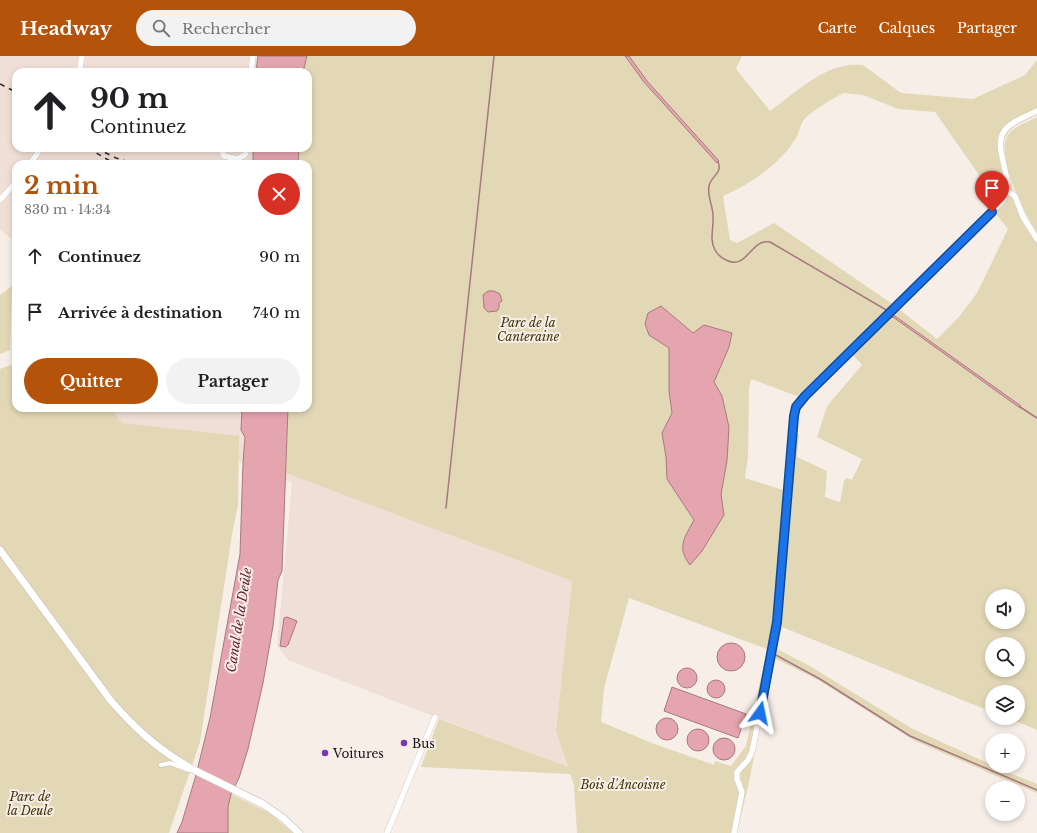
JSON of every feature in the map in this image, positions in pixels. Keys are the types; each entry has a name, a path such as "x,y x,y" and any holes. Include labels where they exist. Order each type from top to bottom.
{"street":[{"path":"80,68 82,56"},
{"path":"734,833 742,792 737,779 737,772 748,760 752,752 777,622 796,407 805,396 998,206 1005,197 1008,182 1001,148 1003,134 1011,125 1037,111"},
{"path":"222,152 224,156 237,159 245,155 246,152"},
{"path":"0,199 12,186"},
{"path":"1007,191 1015,196 1023,217 1037,239"},
{"path":"0,550 129,727 145,743 161,755 245,796 278,814 299,833"},
{"path":"387,833 435,717"},
{"path":"161,764 170,763 188,769"},
{"path":"245,796 259,805"}],"shaded area":[{"path":"0,56 290,56 288,68 12,68 12,152 284,152 283,160 12,160 12,240 0,229"},
{"path":"112,412 287,412 463,540 572,581 556,731 568,768 288,660 277,646 292,483 219,454 117,443"}],"green space":[{"name":"Parc de la Canteraine","path":"307,56 742,56 736,69 770,111 813,79 837,68 850,65 863,65 901,93 973,99 1025,75 1037,60 1037,115 1017,125 1008,133 1004,143 1004,155 1006,170 1011,185 1037,236 1037,730 1025,725 1025,685 985,685 985,709 782,627 777,649 808,665 911,728 985,762 985,771 915,741 818,680 774,658 748,787 737,833 577,833 574,785 570,774 421,767 439,719 568,767 556,731 572,581 286,473 288,412 312,412 312,160 298,160 299,152 312,152 312,68 304,68","holes":["843,93 863,95 898,109 935,112 993,195 988,204 1008,229 977,293 958,318 937,339 891,303 774,223 737,243 730,240 723,196 744,186 773,165 796,138 806,117","847,349 862,365 827,406 817,437 862,459 852,480 846,478 844,481 840,502 825,497 827,471 797,457 799,435 789,432 783,490 745,478 748,456 749,388 751,379 797,396","629,598 767,649 746,746 731,766 715,761 714,765 652,743 601,722 604,688"]},
{"path":"1037,117 1037,233 1025,213 1013,185 1005,156 1005,144 1008,135 1014,129"},
{"path":"12,286 10,350 0,354 0,295"},
{"name":"Parc de la Deule","path":"12,364 12,412 114,412 122,423 239,436 238,506 233,528 200,742 169,833 0,833 0,369"},
{"name":"Parc de la Canteraine","path":"990,773 1010,773 1037,784 1037,793 1025,788 1025,781 1009,781"},
{"path":"231,794 268,812 293,833 228,833 228,807"}],"water":[{"path":"258,56 307,56 304,68 256,68"},
{"path":"625,56 629,56 647,81 719,161 717,163 644,82"},
{"path":"253,152 299,152 298,160 253,160"},
{"path":"488,291 494,291 500,294 502,301 499,303 499,308 497,311 488,312 484,308 483,295"},
{"path":"661,306 693,333 704,325 732,333 729,347 714,382 722,396 729,427 727,461 721,494 724,515 702,551 690,565 683,553 683,542 694,520 667,479 666,457 662,433 672,413 669,391 669,348 649,335 645,324 648,313"},
{"path":"892,314 1021,406 1020,408 893,317 892,318 890,316"},
{"name":"Canal de la Deûle","path":"242,412 288,412 282,571 278,580 273,626 263,683 248,749 239,778 231,794 228,807 228,833 177,833 182,822 196,775 210,718 240,554 245,437 241,430"},
{"path":"287,617 297,621 288,645 285,647 280,646 284,618"},
{"path":"731,643 741,647 745,657 741,667 731,671 721,667 717,657 721,647"},
{"path":"687,668 694,671 697,678 694,685 687,688 680,685 677,678 680,671"},
{"path":"712,680 720,680 725,685 723,696 720,698 712,698 707,693 707,685"},
{"path":"672,687 746,714 738,738 664,711"},
{"path":"667,718 675,721 678,729 675,737 667,740 659,737 656,729 659,721"},
{"path":"698,729 706,732 709,740 706,748 698,751 690,748 687,740 690,732"},
{"path":"724,738 732,741 735,749 732,757 724,760 716,757 713,749 716,741"}],"waterway":[{"path":"446,508 494,56"},
{"path":"718,162 718,172 709,186 709,197 713,212 712,242 715,250 720,256 733,262 739,261 758,245 764,242 770,242 888,311"},
{"path":"1020,407 1037,418"},
{"path":"774,654 820,679 910,736 1037,790"}],"railway":[{"path":"0,84 12,90"},
{"path":"95,152 108,160"},
{"path":"104,152 123,160"}],"place":[{"name":"Bus","path":"404,743"},
{"name":"Voitures","path":"325,753"}],"route":[{"path":"760,713 775,640 796,407 805,396 992,212"}],"park label":[{"name":"Bois d'Ancoisne","path":"623,784"}]}
